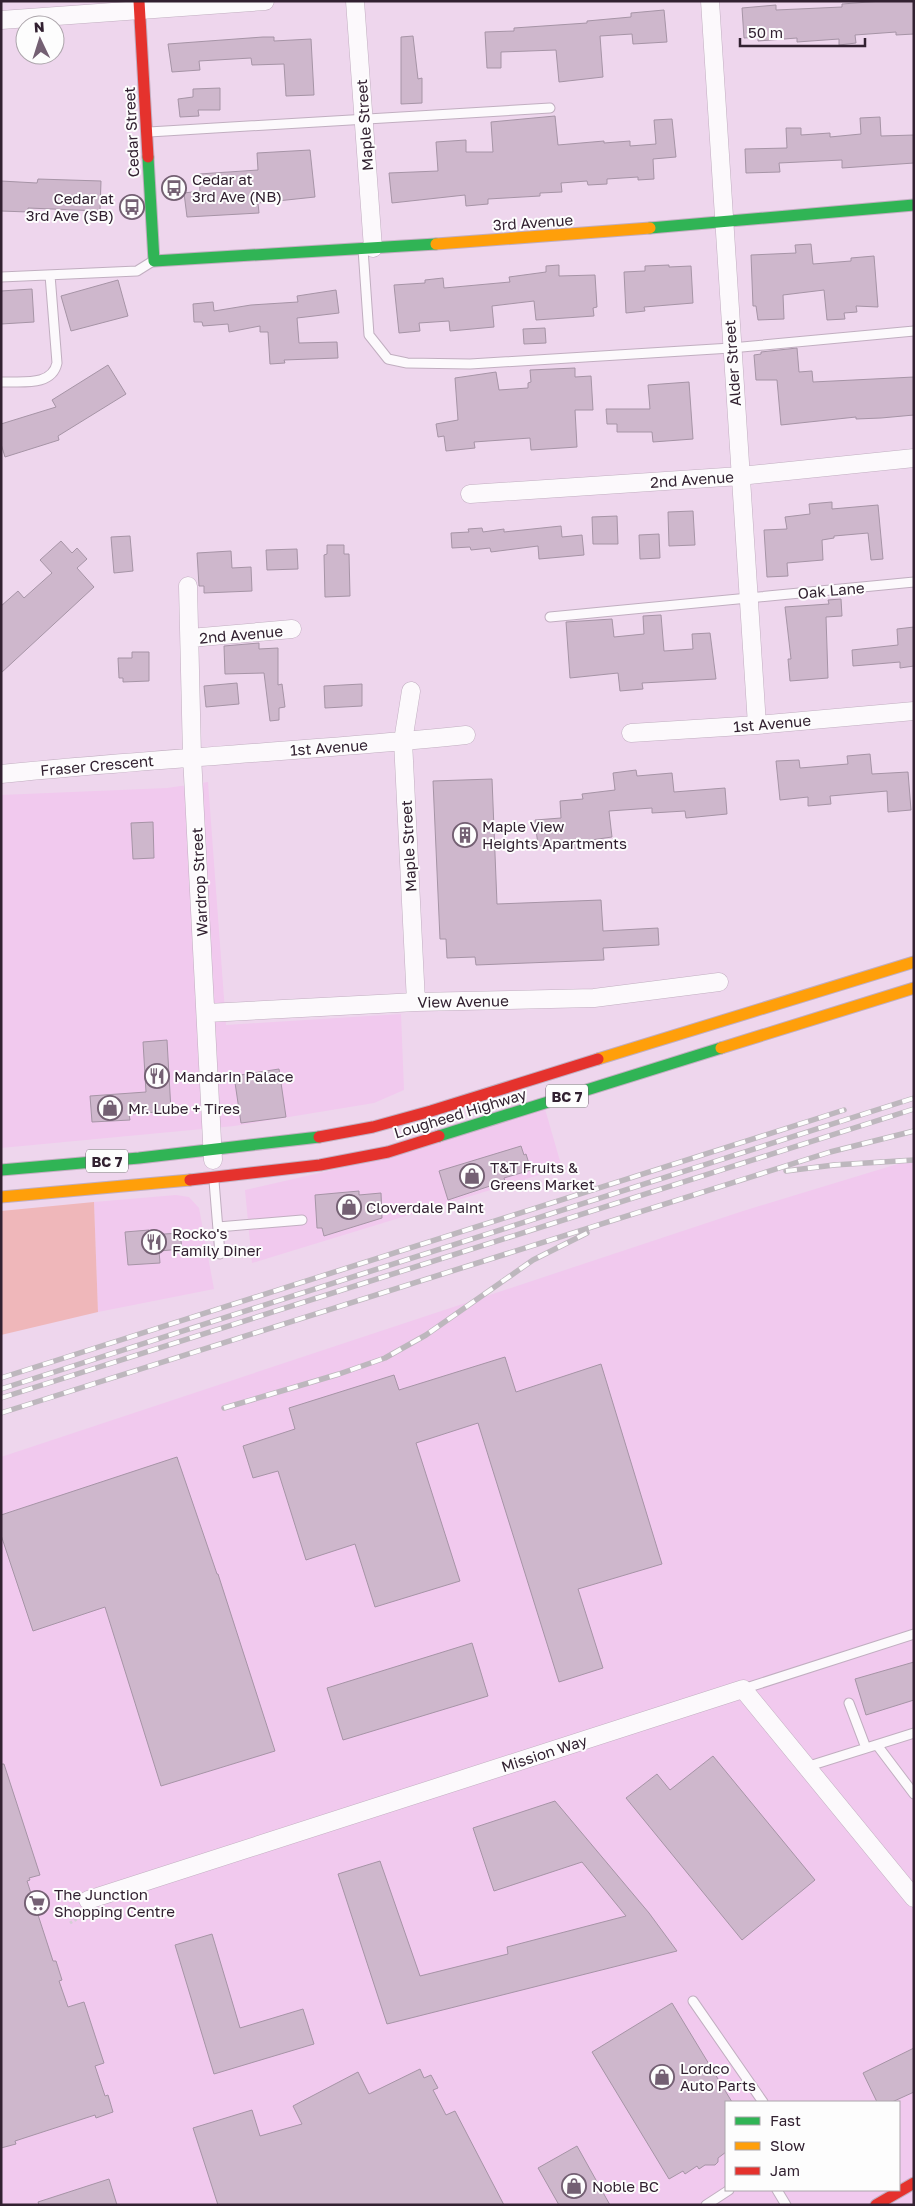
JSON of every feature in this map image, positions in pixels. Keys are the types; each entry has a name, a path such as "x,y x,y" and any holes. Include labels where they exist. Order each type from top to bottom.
{"main road":[{"name":"Cedar Street","path":"139,5 154,261"},
{"name":"3rd Avenue","path":"154,261 723,224 914,205"},
{"name":"Lougheed Highway","path":"1,1170 140,1158 212,1148 328,1136 373,1127 431,1111 914,962"},
{"name":"Lougheed Highway","path":"1,1197 214,1178 320,1165 388,1152 914,988"},
{"path":"876,2205 914,2183"}],"street":[{"path":"1,20 139,5 265,1"},
{"name":"Maple Street","path":"355,1 364,119 368,248"},
{"name":"Alder Street","path":"710,1 731,348 757,725"},
{"name":"2nd Avenue","path":"470,494 740,476 914,458"},
{"name":"Wardrop Street","path":"188,586 192,756 207,1013 214,1178"},
{"name":"2nd Avenue","path":"190,638 292,629"},
{"name":"Maple Street","path":"411,690 403,741 416,1002"},
{"name":"1st Avenue","path":"631,733 757,725 914,711"},
{"name":"1st Avenue","path":"192,756 466,735"},
{"name":"Fraser Crescent","path":"1,774 192,756"},
{"name":"View Avenue","path":"207,1013 416,1002 594,998 719,982"},
{"path":"743,1689 912,1892"},
{"name":"Mission Way","path":"88,1900 743,1689"}],"lane":[{"path":"146,132 550,108"},
{"path":"368,248 369,335 388,359 407,363 470,364 731,348 914,331"},
{"path":"1,277 136,271 154,261"},
{"path":"1,382 42,380 50,376 55,370 57,363 50,275"},
{"name":"Oak Lane","path":"550,617 914,582"},
{"path":"214,1178 220,1254"},
{"path":"218,1227 302,1220"},
{"path":"743,1689 914,1634"},
{"path":"849,1703 866,1748"},
{"path":"806,1767 914,1734"},
{"path":"877,1745 914,1794"},
{"path":"693,2001 762,2101"},
{"path":"706,2205 727,2191"},
{"path":"778,2191 786,2205"}],"shaded area":[{"path":"208,782 226,1025 401,1014 404,1090 374,1103 234,1126 1,1148 1,795 167,788"},
{"path":"545,1109 562,1168 252,1263 245,1190 385,1158"},
{"path":"914,1159 914,2205 1,2205 1,1457 743,1211"},
{"path":"176,1195 189,1197 199,1208 214,1289 98,1312 94,1202"},
{"path":"94,1202 98,1312 1,1335 1,1211"}],"building":[{"path":"914,1 914,34 896,35 896,32 855,35 856,43 839,45 839,39 797,42 797,38 758,41 758,37 744,38 742,8 776,5 776,10 842,7 842,4"},
{"path":"664,10 667,42 633,44 632,34 600,36 603,77 559,82 556,50 501,52 501,68 487,68 485,32 514,31 514,28 587,23 587,21 631,17 631,13"},
{"path":"413,36 418,79 422,78 422,103 401,104 401,37"},
{"path":"274,37 274,41 311,39 314,95 286,96 284,64 252,65 251,58 199,61 200,70 172,72 168,44"},
{"path":"220,88 220,110 198,110 199,116 180,117 178,99 193,97 193,89"},
{"path":"555,116 558,145 604,141 604,143 630,141 630,146 656,144 654,120 672,119 676,157 653,159 654,179 638,180 638,177 607,179 607,184 588,185 587,181 561,183 562,192 540,193 540,196 488,199 488,204 466,206 465,195 392,203 389,173 438,171 436,142 466,140 466,152 493,152 491,122"},
{"path":"880,117 881,136 914,135 914,163 842,168 842,160 779,163 780,172 746,173 745,149 787,148 786,128 801,128 801,135 830,133 830,137 861,134 860,118"},
{"path":"310,150 315,197 258,203 259,213 187,217 184,193 200,191 199,174 258,170 257,153"},
{"path":"38,179 101,181 100,211 28,208 28,212 1,211 1,181 37,183"},
{"path":"811,244 813,264 851,261 851,258 874,256 878,307 856,306 857,312 844,313 845,319 827,320 824,290 783,295 784,319 758,320 756,306 753,306 751,255 796,253 795,245"},
{"path":"559,265 559,276 595,275 597,307 593,308 594,316 536,320 534,301 492,306 494,327 450,331 449,321 419,323 420,331 399,333 394,285 425,283 425,280 443,278 444,288 510,282 509,277 546,272 546,266"},
{"path":"669,265 669,267 691,266 693,303 644,307 645,311 626,313 624,272 645,271 645,266"},
{"path":"118,280 128,316 71,331 61,296"},
{"path":"32,289 34,322 1,324 1,291"},
{"path":"336,290 339,313 297,318 299,343 337,342 338,358 284,360 285,363 270,364 268,332 260,332 260,326 229,332 228,324 203,326 202,322 194,322 193,304 213,302 214,311 251,305 298,302 297,296"},
{"path":"545,328 546,343 524,344 523,329"},
{"path":"797,348 799,372 812,371 813,382 914,377 914,415 856,419 856,417 781,425 777,380 756,380 754,355 761,354 761,352"},
{"path":"108,365 126,394 58,436 59,440 5,457 1,444 1,424 56,407 52,400"},
{"path":"575,368 575,377 591,376 593,410 575,410 577,447 531,450 530,438 474,442 475,448 446,451 444,436 438,437 436,424 458,420 455,378 496,372 499,390 528,388 528,383 531,382 530,370"},
{"path":"689,382 693,439 653,442 652,432 617,432 617,424 607,424 606,409 650,409 648,385"},
{"path":"832,502 832,509 878,505 883,559 871,560 868,533 834,536 834,538 822,540 823,560 787,563 788,576 767,577 764,530 787,529 785,517 810,514 809,504"},
{"path":"693,511 695,545 669,546 668,512"},
{"path":"617,516 618,544 593,544 592,517"},
{"path":"561,526 562,537 582,535 584,555 539,559 538,546 491,552 490,548 471,550 470,547 452,548 451,533 469,532 468,529 482,528 483,532 504,529 504,532"},
{"path":"659,534 660,558 640,559 639,535"},
{"path":"130,536 133,571 114,573 111,537"},
{"path":"61,541 72,553 77,548 87,559 77,568 94,587 1,673 1,606 18,591 24,598 52,573 40,560"},
{"path":"327,545 344,545 344,554 349,554 350,596 325,597 324,555 327,554"},
{"path":"297,549 298,569 267,570 266,550"},
{"path":"231,551 232,568 251,567 252,591 204,593 204,586 199,586 197,553"},
{"path":"841,599 842,616 826,617 828,678 790,681 788,659 791,659 785,607 829,604 828,600"},
{"path":"661,615 664,651 693,649 692,634 710,633 716,679 642,683 643,689 620,691 618,673 570,678 566,622 612,619 614,637 644,634 643,616"},
{"path":"914,627 914,666 900,668 900,662 853,666 852,650 898,645 897,629"},
{"path":"259,643 259,649 278,648 278,685 282,684 285,707 279,708 279,720 270,721 264,673 225,674 224,646"},
{"path":"132,652 149,652 149,681 123,682 123,678 119,678 118,658 132,658"},
{"path":"237,683 239,704 206,707 204,686"},
{"path":"362,684 362,706 325,708 324,686"},
{"path":"870,754 872,774 908,772 911,810 888,812 887,791 830,796 831,804 808,806 808,797 780,800 776,761 799,760 800,768 848,764 847,756"},
{"path":"636,770 637,776 672,773 674,792 725,788 727,814 686,818 685,811 652,813 652,808 609,811 612,837 584,841 585,847 564,849 563,844 538,846 535,820 561,818 560,801 583,799 582,794 615,790 613,773"},
{"name":"Maple View Heights Apartments","path":"492,779 497,904 601,900 603,931 658,928 659,945 603,948 604,960 476,965 475,957 447,958 446,939 440,939 433,781"},
{"path":"153,822 154,858 133,859 131,823"},
{"path":"167,1040 171,1111 129,1114 130,1120 92,1122 90,1096 146,1092 143,1042"},
{"path":"279,1069 286,1117 241,1123 234,1076"},
{"name":"T&T Fruits & Greens Market","path":"521,1146 524,1155 526,1154 531,1170 504,1178 505,1181 448,1200 439,1171"},
{"name":"Cloverdale Paint","path":"359,1191 359,1195 381,1193 382,1218 324,1236 322,1228 317,1228 315,1195"},
{"name":"Rocko's Family Diner","path":"149,1230 149,1235 180,1233 182,1249 159,1251 160,1263 128,1265 125,1232"},
{"path":"505,1357 516,1392 601,1364 662,1564 578,1589 603,1668 559,1682 478,1423 416,1443 460,1581 375,1607 355,1544 306,1560 278,1471 253,1478 243,1446 295,1429 289,1408 394,1375 399,1390"},
{"path":"177,1457 218,1574 275,1751 161,1786 105,1607 33,1631 1,1535 1,1515"},
{"path":"472,1643 488,1696 343,1740 327,1688"},
{"path":"914,1662 914,1700 866,1715 855,1679"},
{"path":"713,1756 815,1880 742,1940 626,1798 657,1774 670,1790"},
{"path":"1,1764 4,1764 40,1875 29,1878 30,1880 27,1881 53,1961 56,1961 62,1980 59,1981 68,2007 84,2002 104,2063 95,2066 105,2096 108,2095 113,2112 96,2118 95,2115 15,2141 16,2144 1,2148"},
{"path":"555,1801 649,1913 677,1951 387,2024 338,1874 380,1861 420,1976 508,1954 507,1947 626,1916 582,1862 494,1891 473,1828"},
{"path":"212,1934 240,2028 303,2009 314,2044 214,2074 175,1945"},
{"name":"Lordco Auto Parts","path":"672,2003 731,2101 725,2101 725,2153 718,2158 718,2162 715,2165 705,2165 699,2169 697,2166 685,2174 683,2171 669,2179 592,2052"},
{"path":"914,2048 914,2092 894,2101 877,2101 863,2073"},
{"path":"420,2069 424,2078 431,2075 438,2088 433,2090 446,2115 455,2111 504,2205 218,2205 193,2128 252,2110 260,2136 302,2124 293,2106 358,2072 369,2094"},
{"name":"Noble BC","path":"577,2146 610,2205 559,2205 538,2168"},
{"path":"109,2179 117,2205 39,2205 38,2202"}],"railway":[{"path":"1,1389 914,1098"},
{"path":"1,1398 914,1109"},
{"path":"1,1378 844,1110"},
{"path":"1,1413 830,1152 914,1131"},
{"path":"786,1171 834,1165 914,1160"},
{"path":"224,1408 339,1374 385,1358 426,1335 533,1260 587,1233"}],"traffic: fast":[{"path":"148,157 154,261 436,244"},
{"path":"650,228 914,205"},
{"path":"439,1136 721,1048"},
{"path":"1,1170 139,1158 319,1137"}],"traffic: slow":[{"path":"436,244 650,228"},
{"path":"598,1059 914,962"},
{"path":"721,1048 914,988"},
{"path":"1,1197 190,1180"}],"traffic: jam":[{"path":"139,1 148,157"},
{"path":"319,1137 373,1127 431,1111 598,1059"},
{"path":"190,1180 320,1165 388,1152 439,1136"},
{"path":"876,2205 914,2183"}],"place":[{"name":"Cedar at 3rd Ave (NB)","path":"174,188"},
{"name":"Cedar at 3rd Ave (SB)","path":"132,207"},
{"name":"Maple View Heights Apartments","path":"465,835"},
{"name":"Mandarin Palace","path":"157,1076"},
{"name":"Mr. Lube + Tires","path":"110,1108"},
{"name":"T&T Fruits & Greens Market","path":"472,1176"},
{"name":"Cloverdale Paint","path":"349,1207"},
{"name":"Rocko's Family Diner","path":"154,1242"},
{"name":"The Junction Shopping Centre","path":"37,1903"},
{"name":"Lordco Auto Parts","path":"662,2077"},
{"name":"Noble BC","path":"574,2186"}]}
